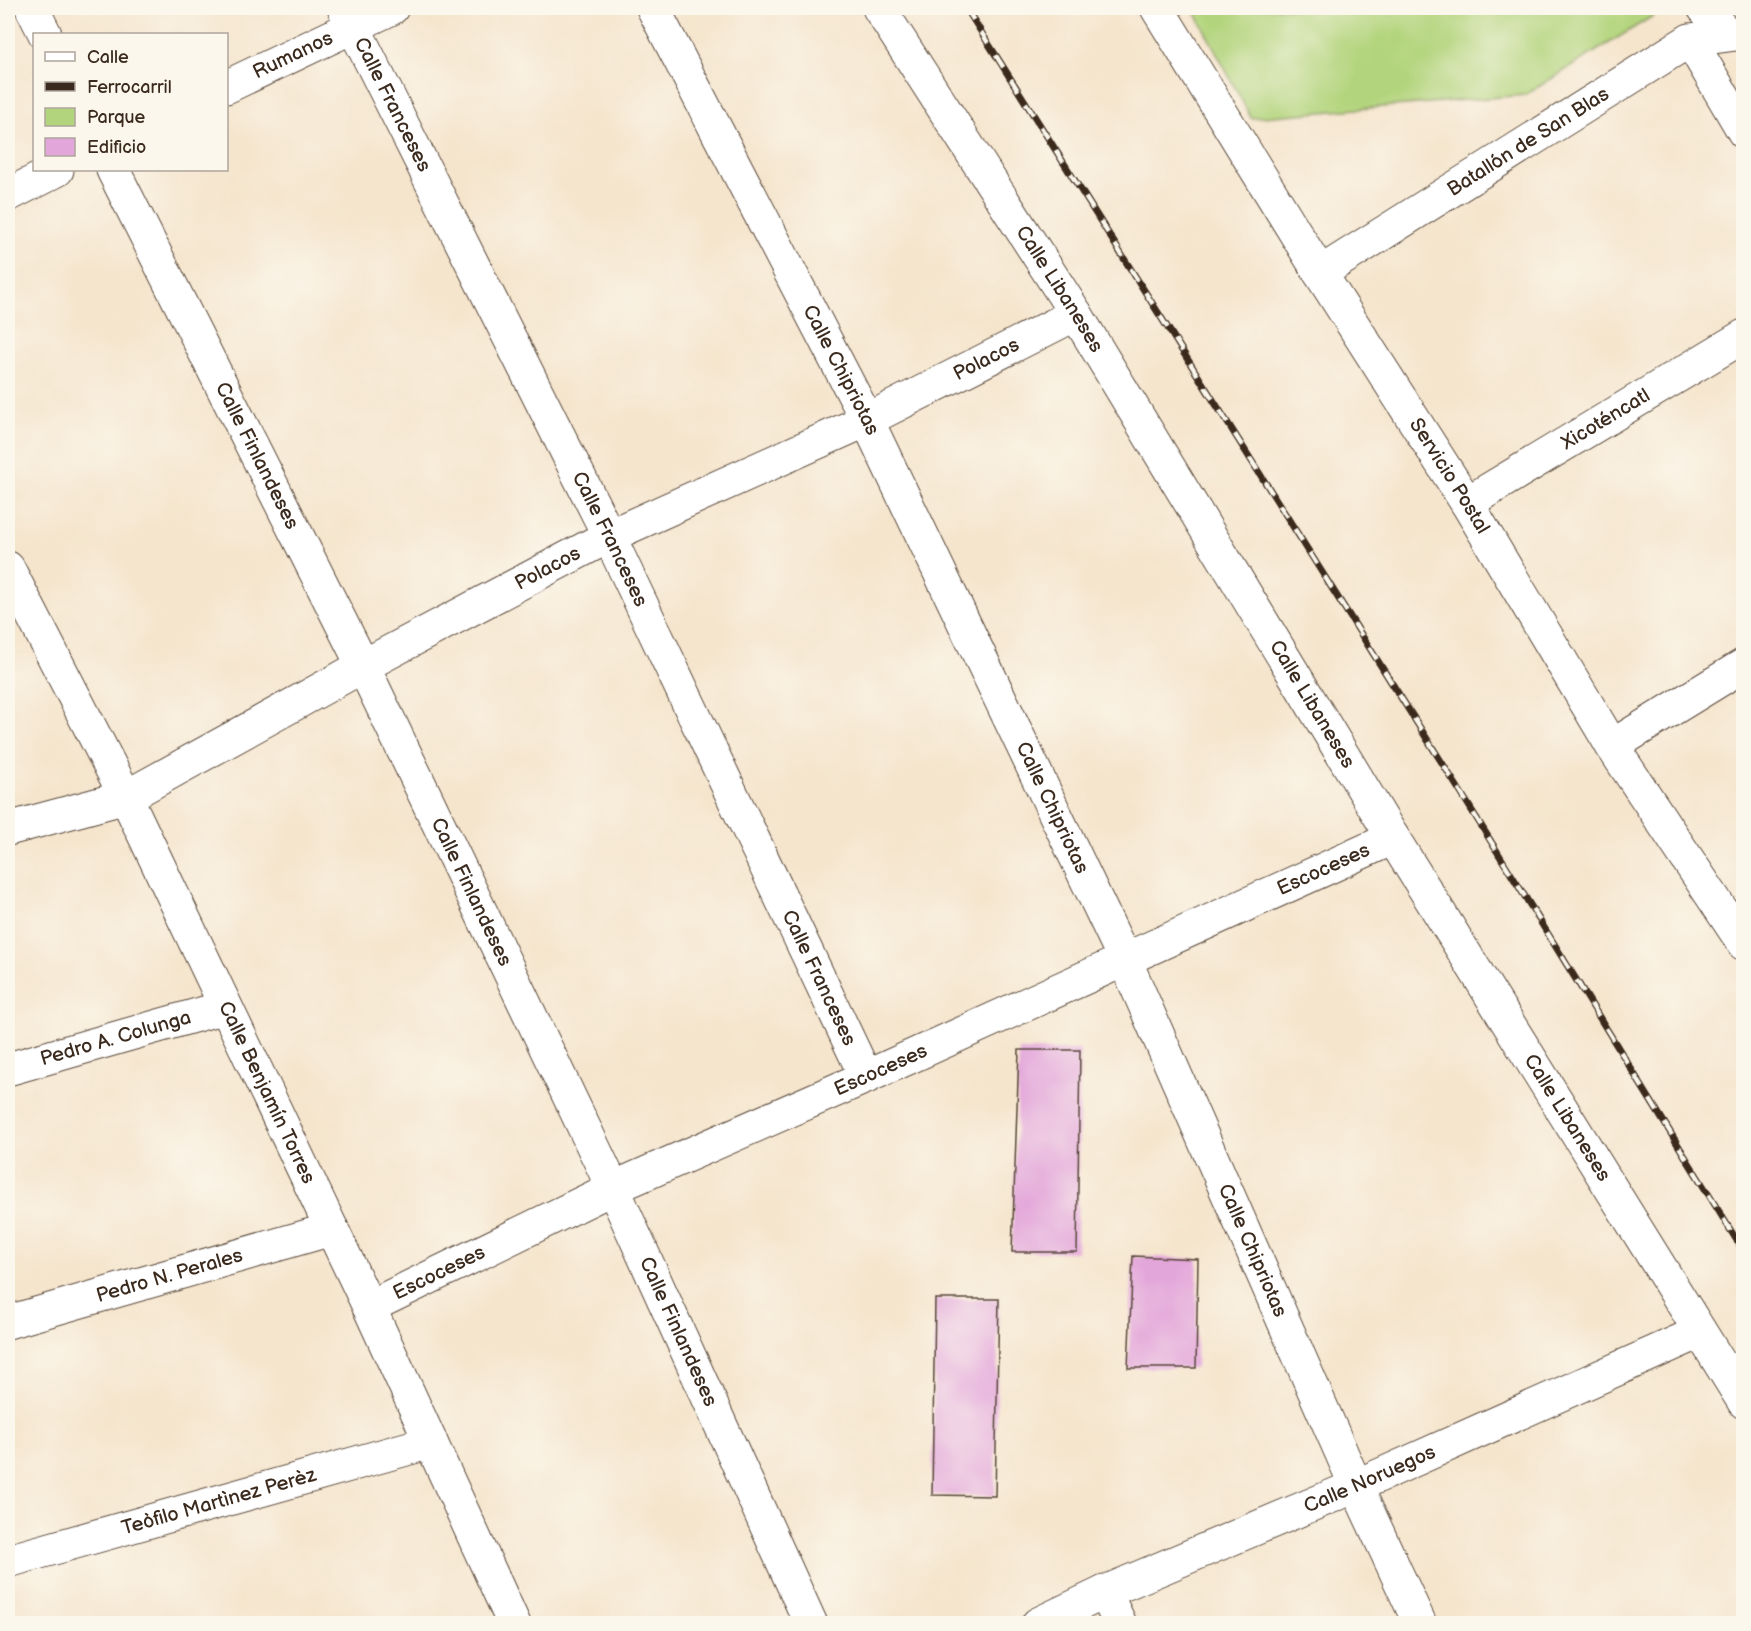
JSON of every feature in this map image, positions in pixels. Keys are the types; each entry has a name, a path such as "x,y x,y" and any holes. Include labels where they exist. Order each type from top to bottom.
{"street":[{"path":"32,8 44,33"},
{"name":"Rumanos","path":"228,86 349,17 392,8"},
{"name":"Calle Chipriotas","path":"653,8 867,420 1125,960 1356,1486 1420,1623"},
{"name":"Calle Libaneses","path":"879,8 1076,314 1393,838 1743,1402"},
{"name":"Servicio Postal","path":"1157,8 1320,273 1467,502 1612,746 1743,944"},
{"path":"1704,8 1735,33"},
{"name":"Calle Franceses","path":"349,17 609,536 866,1077"},
{"name":"Batallón de San Blas","path":"1320,273 1690,40 1735,33"},
{"path":"1690,40 1743,132"},
{"path":"8,195 55,171"},
{"name":"Calle Finlandeses","path":"113,171 363,666 613,1188 812,1623"},
{"name":"Polacos","path":"8,829 126,797 363,666 609,536 867,420 1076,314"},
{"name":"Xicoténcatl","path":"1467,502 1743,336"},
{"name":"Calle Benjamín Torres","path":"11,582 126,797 369,1307 514,1623"},
{"path":"1612,746 1743,665"},
{"name":"Escoceses","path":"369,1307 613,1188 866,1077 1393,838"},
{"name":"Pedro A. Colunga","path":"8,1069 225,1007"},
{"name":"Pedro N. Perales","path":"8,1322 332,1229"},
{"name":"Calle Noruegos","path":"1038,1623 1105,1592 1356,1486 1700,1332"},
{"name":"Teòfilo Martìnez Perèz","path":"8,1561 431,1442"},
{"path":"1105,1592 1120,1623"}],"green space":[{"path":"1193,8 1666,8 1525,95 1251,118"}],"building":[{"path":"1019,1050 1080,1050 1077,1252 1012,1252"},
{"path":"1133,1256 1198,1259 1196,1368 1128,1368"},
{"path":"935,1299 999,1299 995,1496 932,1495"}],"railway":[{"path":"966,8 1458,788 1744,1252"}]}
